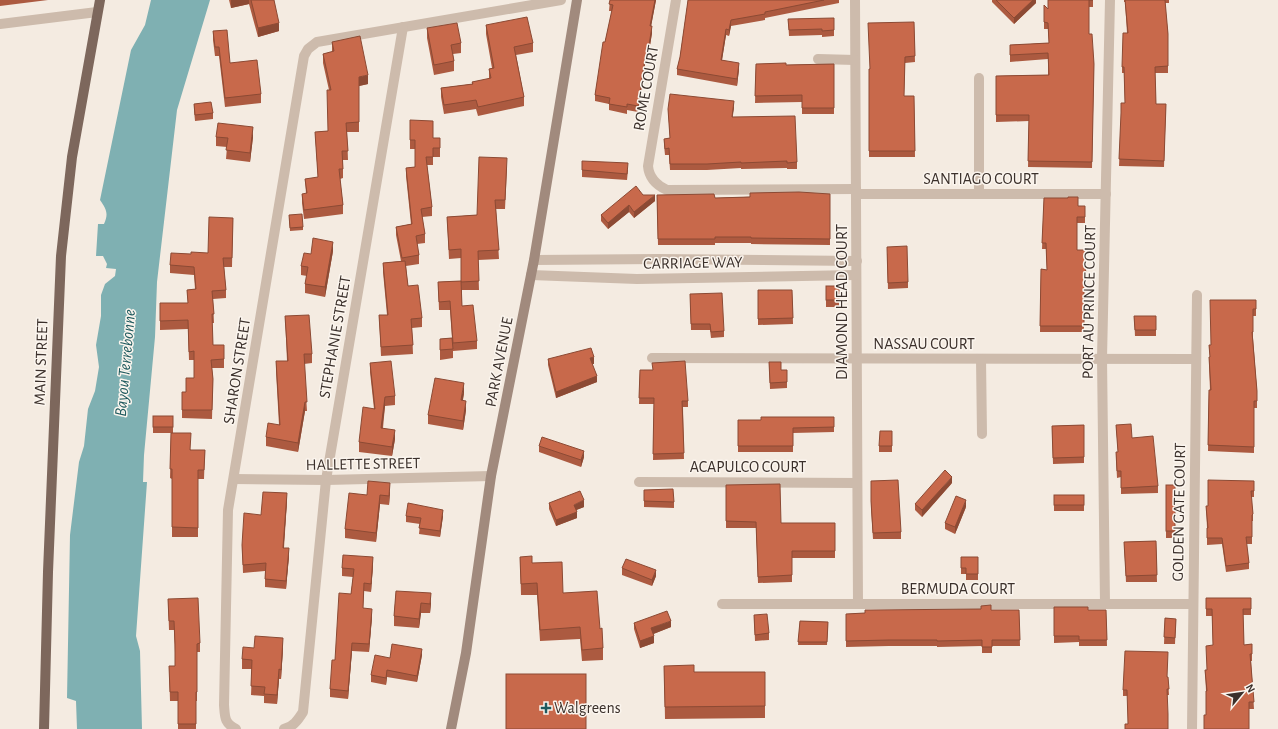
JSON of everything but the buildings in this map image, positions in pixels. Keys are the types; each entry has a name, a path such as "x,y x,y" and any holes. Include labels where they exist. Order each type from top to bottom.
{"main road":[{"name":"MAIN STREET","path":"44,729 48,572 61,256 72,157 100,0"},
{"name":"PARK AVENUE","path":"451,729 466,652 491,476 534,260 577,0"}],"street":[{"path":"403,27 561,0"},
{"name":"ROME COURT","path":"653,180 649,173 648,166 676,0"},
{"name":"DIAMOND HEAD COURT","path":"855,0 858,604"},
{"name":"PORT AU PRINCE COURT","path":"1105,604 1102,358 1110,0"},
{"path":"0,24 97,12"},
{"name":"SHARON STREET","path":"236,729 230,726 225,718 224,705 228,510 304,56 308,49 317,42 403,27"},
{"name":"STEPHANIE STREET","path":"284,729 289,728 296,722 303,712 326,480 403,27"},
{"path":"818,59 855,60"},
{"path":"978,78 979,194"},
{"name":"SANTIAGO COURT","path":"653,180 660,187 667,190 1106,194"},
{"name":"CARRIAGE WAY","path":"534,260 658,259 857,261"},
{"name":"CARRIAGE WAY","path":"531,275 637,279 856,275"},
{"name":"GOLDEN GATE COURT","path":"1192,729 1197,295"},
{"name":"NASSAU COURT","path":"652,358 1196,359"},
{"path":"981,358 982,434"},
{"name":"HALLETTE STREET","path":"234,479 326,480 491,476"},
{"name":"ACAPULCO COURT","path":"639,482 857,483"},
{"name":"BERMUDA COURT","path":"722,604 1193,604"}],"water":[{"name":"Bayou Terrebonne","path":"151,0 210,0 177,110 157,282 155,337 144,455 143,482 147,482 136,636 140,651 142,729 77,729 76,701 67,698 70,535 79,462 84,446 88,409 95,391 99,367 96,345 101,316 101,295 105,284 115,276 116,269 106,268 107,264 103,256 96,256 98,224 104,224 107,214 100,200 131,50 145,25"}],"place":[{"name":"Walgreens","path":"546,708"}]}
